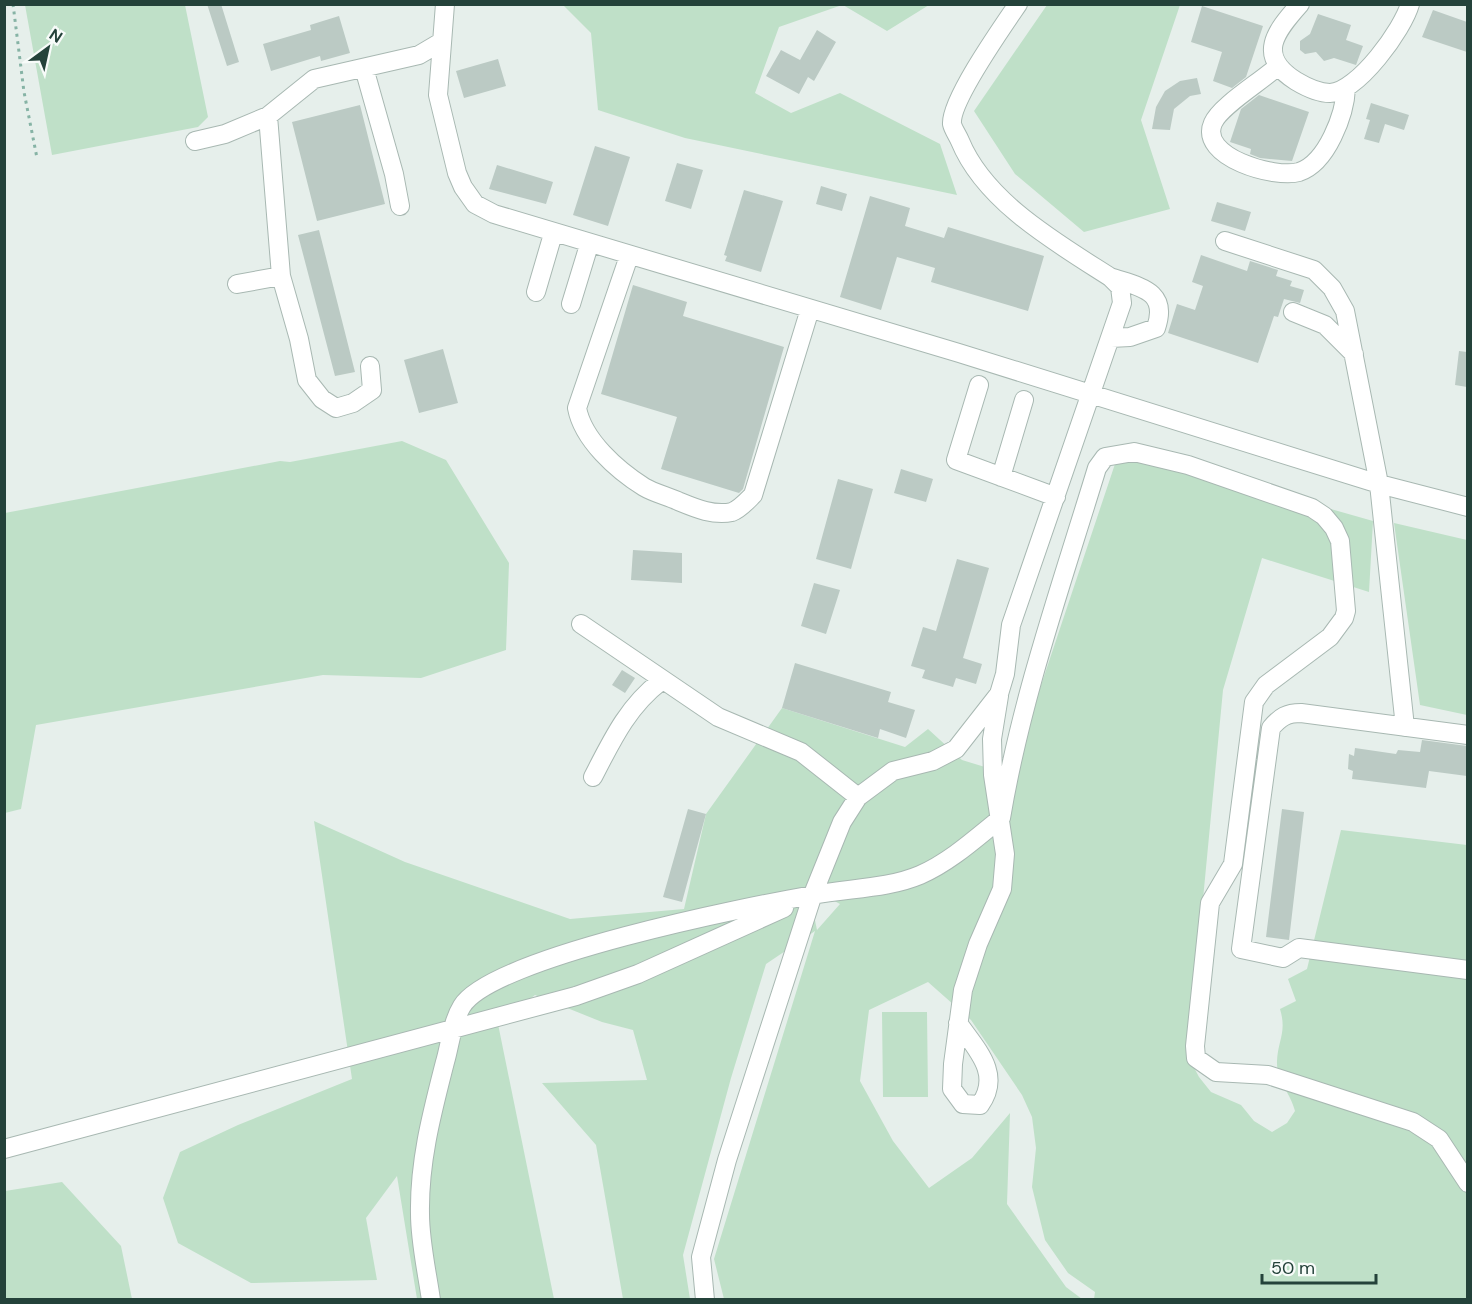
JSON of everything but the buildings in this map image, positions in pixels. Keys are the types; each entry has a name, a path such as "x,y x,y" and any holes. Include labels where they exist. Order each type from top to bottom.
{"lane":[{"path":"444,4 438,95 457,173 463,187 475,204 494,214 553,234 810,309 1379,484 1467,507"},
{"path":"958,1023 963,990 1002,890 1005,854 993,775 992,740 999,694 1005,674 1011,625 1122,303 1120,287 1110,277 1028,222 982,177 965,153 952,124 958,100 1018,4"},
{"path":"1300,4 1281,27 1272,43 1273,58 1282,73 1307,88 1331,93 1346,88 1397,34 1406,20 1410,4"},
{"path":"195,141 225,134 267,116 314,79 419,55 441,42"},
{"path":"1278,66 1226,106 1212,124 1211,135 1217,147 1240,163 1278,172 1299,172 1320,158 1332,140 1346,88"},
{"path":"364,68 394,174 400,206"},
{"path":"267,116 281,276 299,339 307,380 322,399 336,408 353,403 372,390 370,366"},
{"path":"536,292 553,234"},
{"path":"1225,241 1314,270 1332,288 1345,311 1379,484 1405,728"},
{"path":"571,304 590,245"},
{"path":"629,256 577,408 580,422 591,440 646,489 698,509 715,513 733,512 753,495 810,309"},
{"path":"237,284 281,276"},
{"path":"1110,277 1139,287 1158,300 1161,314 1156,328 1130,337 1110,338"},
{"path":"1121,295 1139,287"},
{"path":"1293,312 1325,325 1354,354"},
{"path":"1117,319 1121,330 1130,337"},
{"path":"979,385 956,460 1056,497"},
{"path":"1001,477 1024,400"},
{"path":"431,1299 420,1216 421,1173 427,1131 462,1005 470,997 525,967 695,918 813,894 891,884 920,875 947,860 1001,818 1022,718 1096,468 1105,458 1134,452 1188,465 1291,499 1324,516 1334,528 1340,541 1346,611 1344,618 1330,637 1275,676 1254,702 1233,864 1210,903 1195,1046 1196,1058 1216,1072 1268,1075 1413,1122 1439,1139 1467,1183"},
{"path":"580,624 718,717 801,752 858,797"},
{"path":"593,777 611,741 640,697 662,681"},
{"path":"705,1299 701,1257 727,1161 813,894 842,822 858,797 893,771 933,761 956,749 999,694"},
{"path":"1467,735 1301,712 1290,713 1278,719 1271,728 1241,949 1282,958 1299,948 1467,970"},
{"path":"4,1149 576,996 638,974 813,894"}],"path":[{"path":"13,4 24,93 37,158"}],"green space":[{"path":"843,4 929,5 887,31"},
{"path":"25,5 185,5 208,117 198,127 52,155"},
{"path":"563,5 842,5 779,27 755,93 791,113 840,93 940,144 957,195 685,138 598,110 591,33"},
{"path":"1047,5 1180,5 1141,120 1170,209 1084,232 1015,174 974,111"},
{"path":"402,441 446,460 509,563 506,650 421,678 323,675 36,725 21,809 5,813 5,513 280,461 290,462"},
{"path":"1120,449 1373,521 1369,592 1262,558 1223,690 1188,1056 1199,1077 1211,1092 1241,1105 1254,1121 1272,1132 1287,1123 1295,1111 1277,1068 1283,1024 1280,1009 1296,1001 1288,979 1307,969 1341,830 1467,845 1467,1299 1094,1299 1095,1292 1068,1273 1045,1240 1032,1187 1036,1148 1032,1117 1022,1095 971,1020 928,982 869,1010 860,1081 893,1141 929,1188 972,1158 1010,1113 1007,1204 1066,1287 1082,1299 724,1299 714,1259 815,931 766,964 731,1078 683,1255 690,1299 623,1299 596,1145 542,1083 647,1080 633,1030 602,1022 535,995 498,1024 554,1299 417,1299 397,1176 366,1218 377,1280 251,1283 178,1243 163,1198 180,1152 238,1125 352,1079 314,821 405,862 570,919 684,909 706,814 782,708 905,747 928,729 962,760 1011,775","holes":["808,887 840,904 817,930"]},
{"path":"1394,523 1467,540 1467,715 1420,705"},
{"path":"882,1012 927,1012 928,1097 883,1097"},
{"path":"62,1182 121,1246 132,1299 5,1299 5,1191"}]}
